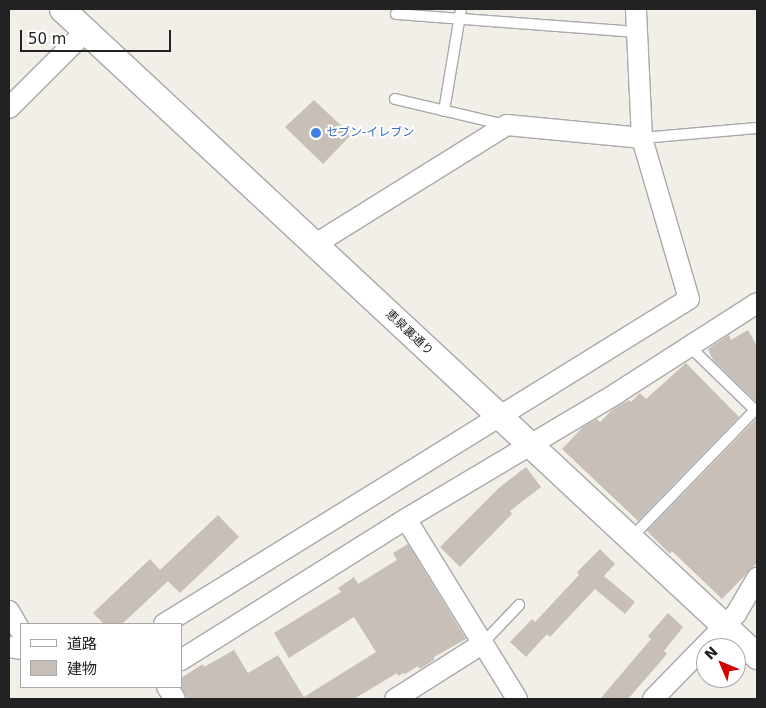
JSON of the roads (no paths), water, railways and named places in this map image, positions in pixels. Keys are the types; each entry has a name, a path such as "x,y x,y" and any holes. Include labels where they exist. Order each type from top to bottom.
{"street":[{"name":"恵泉裏通り","path":"62,9 757,656"},
{"path":"166,623 689,298 642,138 636,9"},
{"path":"9,108 86,30"},
{"path":"314,245 507,125 642,138"},
{"path":"182,659 757,303"},
{"path":"406,519 516,699"},
{"path":"653,699 736,614 757,578"},
{"path":"9,612 20,630"},
{"path":"395,699 482,644"},
{"path":"168,688 175,699"}],"lane":[{"path":"444,111 461,13"},
{"path":"396,14 461,13 638,32"},
{"path":"395,99 507,125"},
{"path":"642,138 757,128"},
{"path":"630,539 755,410 690,346"},
{"path":"482,644 519,605"}],"place":[{"name":"セブン-イレブン","path":"316,133"}]}
